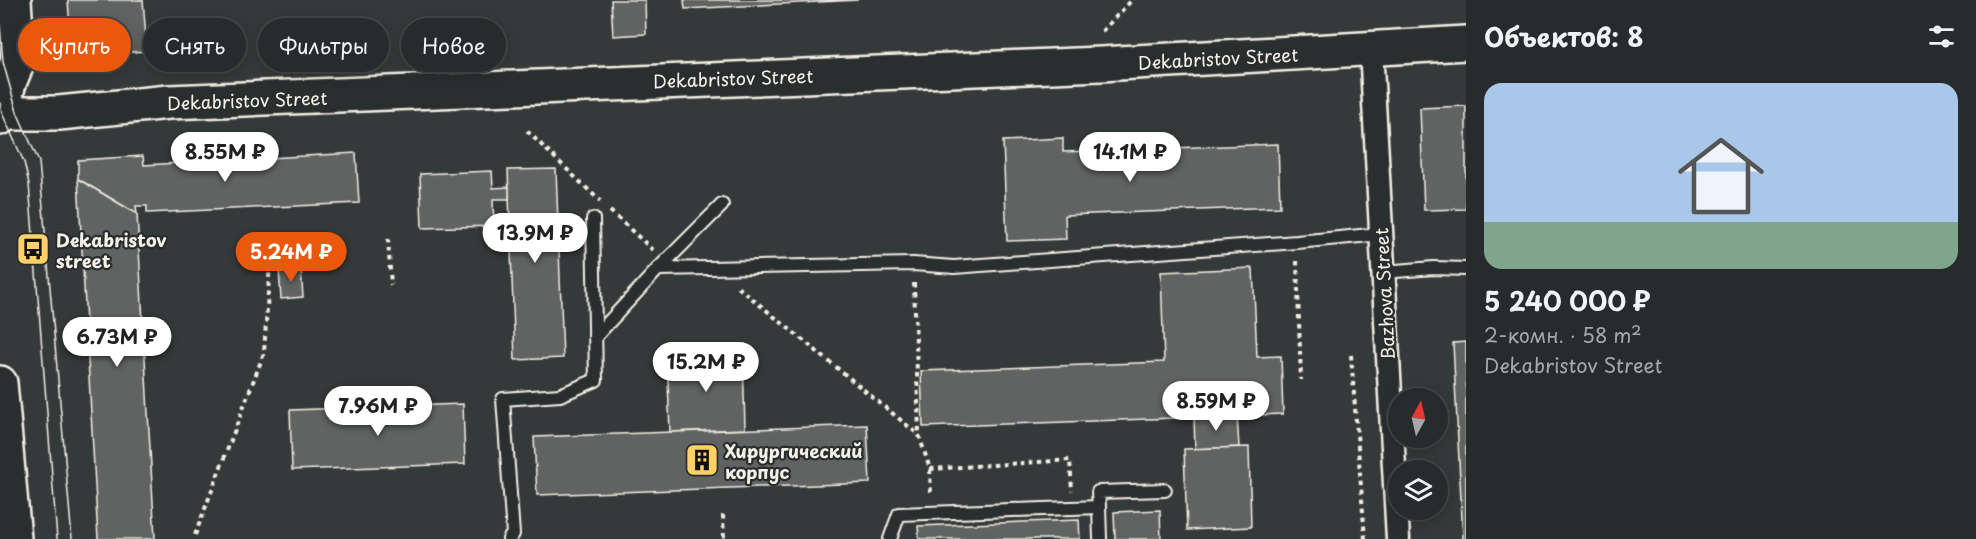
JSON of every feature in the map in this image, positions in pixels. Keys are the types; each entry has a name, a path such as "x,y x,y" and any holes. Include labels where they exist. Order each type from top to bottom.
{"main road":[{"path":"1,114 9,83 18,61 14,0"},
{"name":"Dekabristov Street","path":"1,114 59,113 169,102 1101,64 1466,43"},
{"path":"0,383 9,529"}],"street":[{"name":"Bazhova Street","path":"1371,48 1398,539"}],"lane":[{"path":"595,337 668,258 722,205"},
{"path":"509,539 513,534 503,399 560,395 596,380 592,219"},
{"path":"658,269 913,264 954,267 1381,234"},
{"path":"1383,272 1434,268 1466,269"},
{"path":"1100,539 1098,492 1165,490"},
{"path":"890,539 899,514 1099,507"}],"path":[{"path":"1102,31 1132,0"},
{"path":"527,131 601,202"},
{"path":"610,210 651,249 668,258"},
{"path":"388,239 391,285"},
{"path":"1297,242 1301,380"},
{"path":"195,535 264,353 271,247"},
{"path":"913,264 919,435 930,469 932,513"},
{"path":"715,268 919,435"},
{"path":"1351,355 1365,539"},
{"path":"930,469 1070,460 1073,508"},
{"path":"723,515 724,539"}],"building":[{"path":"68,0 143,0 143,51 131,52 131,18 69,18"},
{"path":"611,0 645,0 646,34 613,36"},
{"path":"684,0 858,0 685,9"},
{"path":"1466,106 1466,209 1424,210 1420,108"},
{"path":"1063,138 1063,152 1278,144 1280,207 1065,215 1066,239 1007,241 1003,141"},
{"path":"356,153 359,203 147,213 147,206 136,206 137,214 78,179 78,160 143,156 144,165"},
{"path":"556,169 563,358 515,360 508,170"},
{"path":"492,171 493,188 509,187 509,199 493,199 494,226 422,228 420,174"},
{"path":"78,179 137,214 155,539 98,539"},
{"path":"301,268 303,297 281,299 279,269"},
{"path":"1253,268 1257,357 1281,356 1283,414 923,427 921,371 1164,362 1161,272"},
{"path":"1466,342 1466,539 1463,539 1453,343"},
{"path":"743,354 745,429 670,432 667,356"},
{"path":"463,404 465,464 292,470 290,410"},
{"path":"1237,416 1239,447 1195,449 1194,417"},
{"name":"Хирургический корпус","path":"867,425 870,483 537,495 534,437"},
{"path":"1249,447 1251,527 1187,530 1184,449"},
{"path":"1160,510 1161,539 1115,539 1114,512"},
{"path":"1079,520 1080,539 919,539 918,526"}],"tram line":[{"path":"0,25 3,62 17,112 39,162 72,539"},
{"path":"0,103 2,113 24,162 29,184 57,539"}],"place":[{"name":"Dekabristov street","path":"33,249"},
{"name":"Хирургический корпус","path":"702,460"}]}
